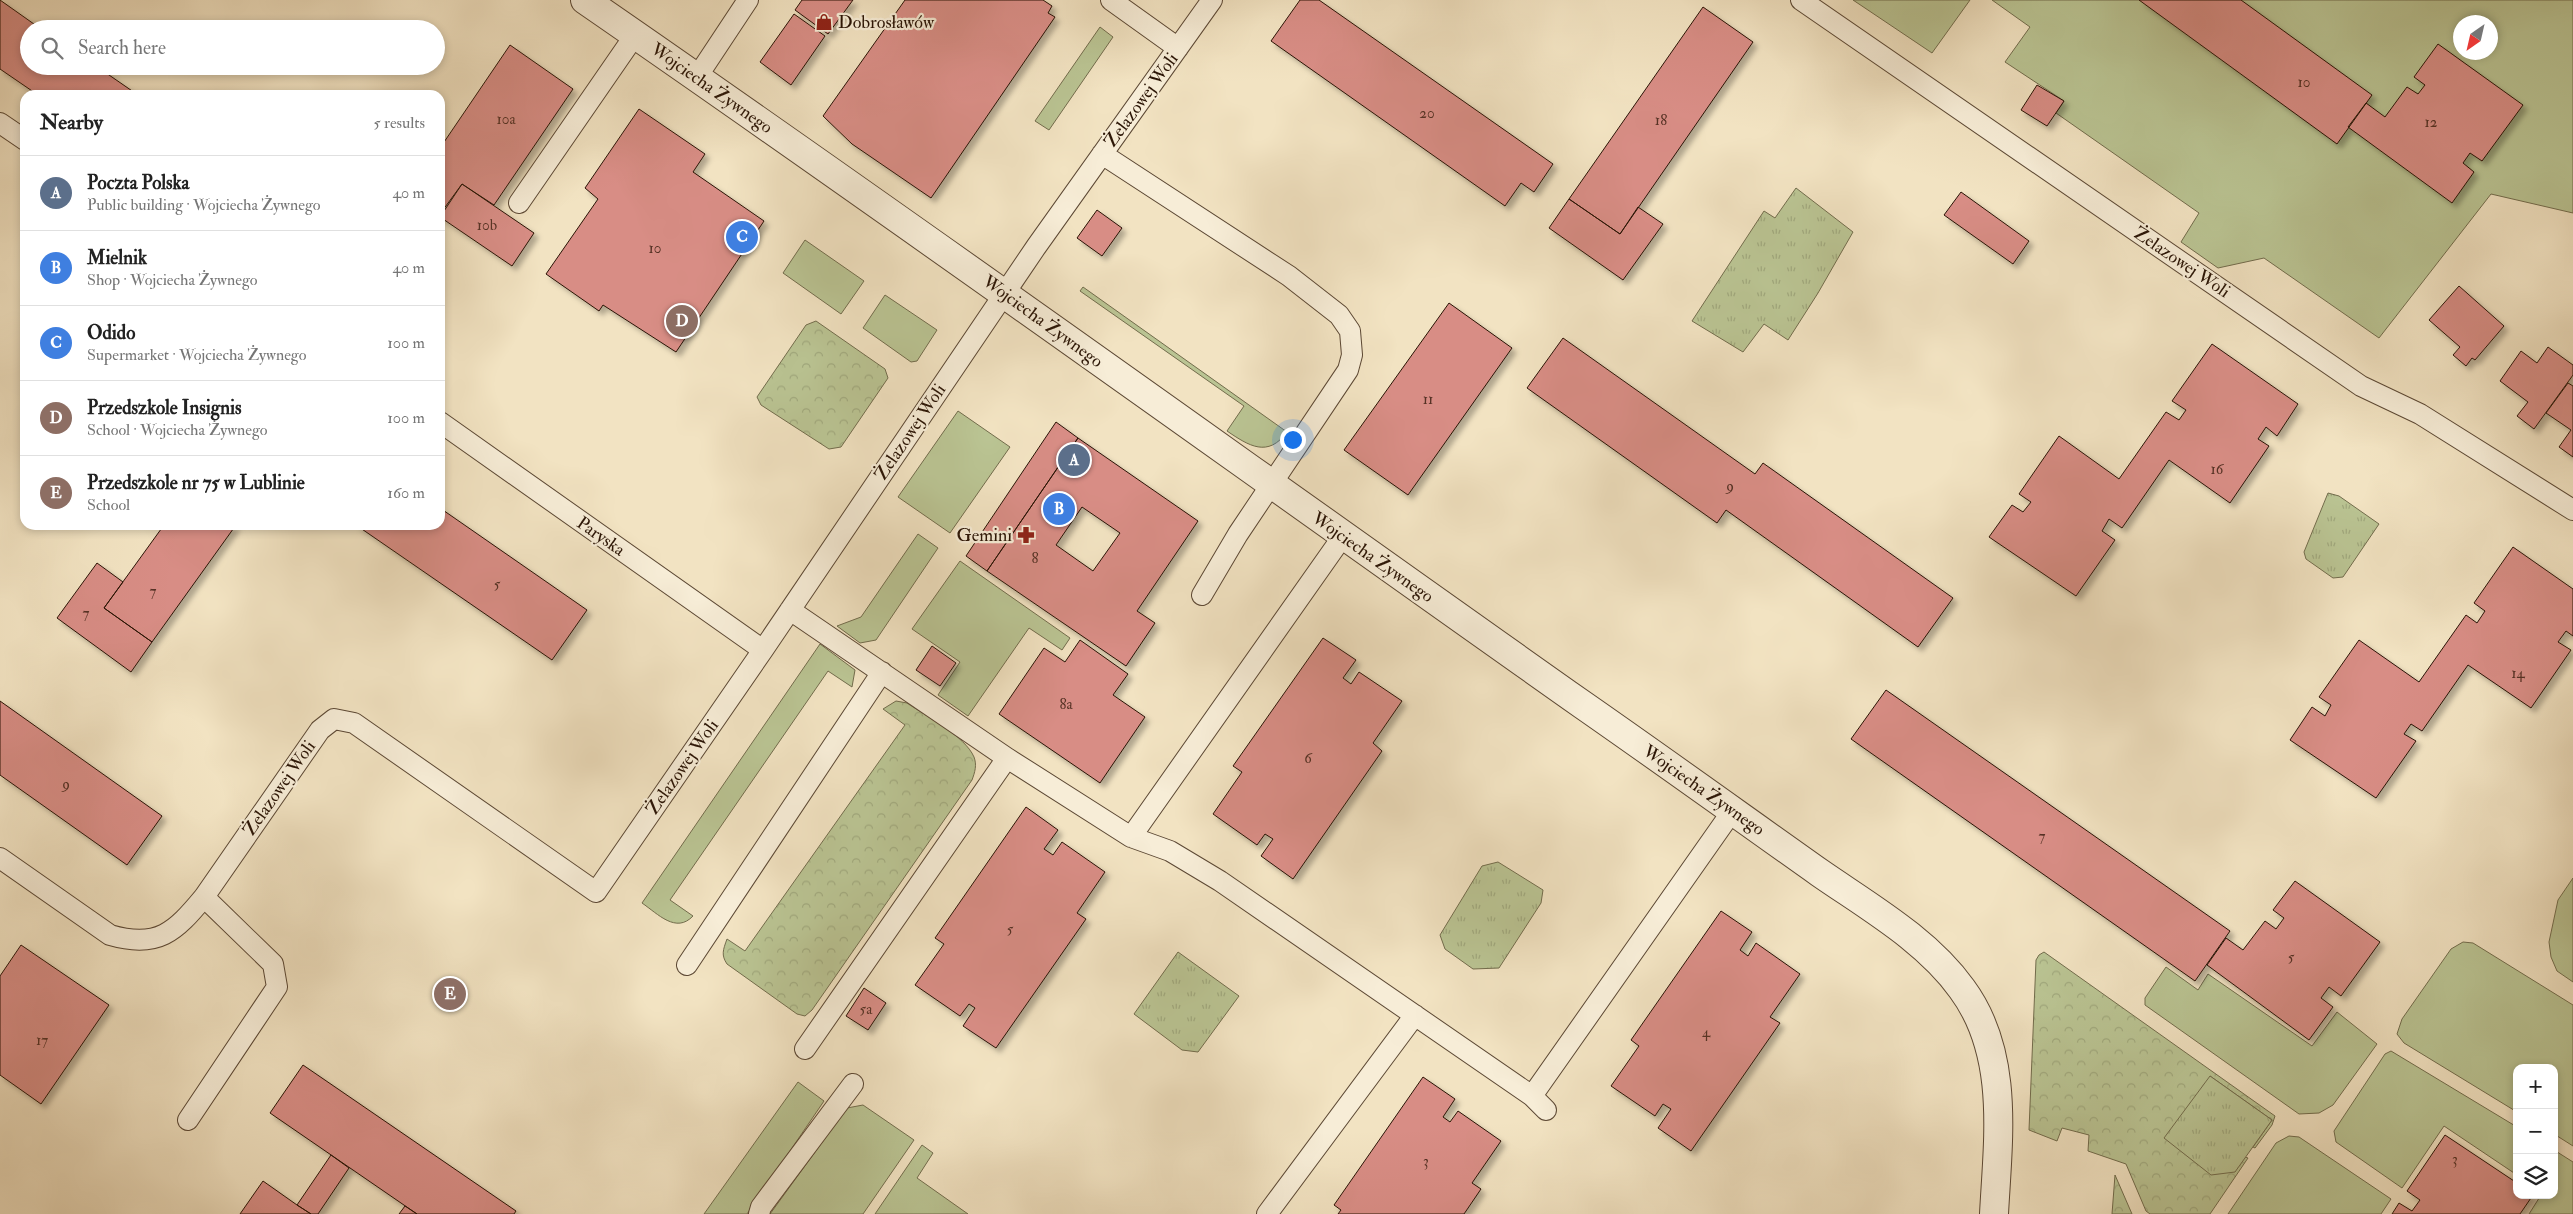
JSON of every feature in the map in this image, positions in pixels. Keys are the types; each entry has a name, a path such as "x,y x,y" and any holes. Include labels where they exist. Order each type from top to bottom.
{"street":[{"name":"Wojciecha Żywnego","path":"585,0 1004,293 1343,536 1733,810 1930,953 1965,991 1990,1043 1994,1065 1999,1133 1994,1214"}],"lane":[{"path":"697,78 748,0"},
{"path":"1111,0 1178,48"},
{"name":"Żelazowej Woli","path":"0,858 80,916 110,935 130,940 150,940 170,933 204,897 320,730 334,719 354,724 596,892 763,650 1004,293 1212,0"},
{"name":"Żelazowej Woli","path":"1801,0 2361,386 2420,414 2573,510"},
{"path":"520,204 635,35"},
{"path":"0,123 20,137"},
{"path":"1102,154 1289,276 1339,314 1350,331 1352,356 1348,370 1238,534 1202,595"},
{"name":"Paryska","path":"445,426 763,650"},
{"path":"1131,837 1343,536"},
{"path":"790,610 1007,758 1131,837 1170,852 1220,881 1539,1103 1733,810"},
{"path":"687,965 882,672"},
{"path":"805,1049 1007,758"},
{"path":"188,1120 277,987 273,964 204,897"},
{"path":"1267,1214 1415,1015"},
{"path":"759,1214 761,1207 853,1084"}],"green space":[{"path":"1853,0 1970,0 1932,53"},
{"path":"1992,0 2573,0 2573,213 2491,194 2379,338 2264,258 2218,268 2181,242 2199,213 2056,113 2064,101 2005,62 2030,27"},
{"path":"1100,27 1113,37 1049,130 1035,121"},
{"path":"1796,188 1853,232 1788,340 1764,324 1743,352 1692,321 1764,211 1775,218"},
{"path":"805,240 864,281 841,314 783,273"},
{"path":"1083,287 1287,432 1273,445 1258,447 1243,441 1227,431 1244,406 1080,291"},
{"path":"885,295 937,330 917,361 911,362 863,328"},
{"path":"816,321 885,369 888,378 841,447 829,449 761,405 757,397 806,325"},
{"path":"958,411 1010,447 950,533 898,497"},
{"path":"2328,493 2339,496 2379,524 2343,577 2333,578 2306,559 2304,552"},
{"path":"918,534 938,548 876,640 860,643 837,626 861,617"},
{"path":"960,561 1070,638 1062,650 1029,628 968,716 938,695 960,662 912,629"},
{"path":"820,644 855,670 852,687 828,671 670,900 693,916 687,921 680,923 674,923 661,917 642,903"},
{"path":"896,701 907,703 954,734 974,757 974,774 972,780 812,1010 805,1016 797,1014 727,964 723,955 724,946 727,939 745,951 905,725 883,709"},
{"path":"1498,862 1543,890 1541,903 1499,968 1473,969 1445,949 1440,935 1482,866"},
{"path":"2573,878 2573,982 2557,971 2551,957 2549,942 2558,900"},
{"path":"2463,942 2473,943 2573,1005 2573,1146 2558,1137 2558,1064 2513,1064 2513,1110 2404,1043 2397,1034 2402,1019 2451,949"},
{"path":"1178,952 1239,996 1198,1052 1182,1050 1134,1014"},
{"path":"2044,952 2275,1116 2272,1125 2255,1148 2253,1147 2272,1120 2210,1076 2235,1171 2245,1157 2248,1158 2210,1214 2150,1214 2146,1211 2126,1164 2088,1151 2089,1135 2062,1128 2057,1141 2029,1130 2036,960"},
{"path":"2166,967 2198,990 2208,974 2312,1046 2337,1012 2377,1044 2333,1105 2319,1113 2299,1114 2145,1005 2145,998"},
{"path":"2391,1051 2513,1125 2513,1172 2444,1126 2402,1188 2336,1142 2334,1131 2385,1054"},
{"path":"2210,1076 2272,1120 2235,1172 2211,1175 2164,1138"},
{"path":"798,1082 824,1101 747,1214 704,1214"},
{"path":"863,1105 914,1140 863,1214 770,1214 847,1108"},
{"path":"2289,1136 2299,1137 2391,1199 2381,1214 2228,1214 2276,1143"},
{"path":"922,1145 933,1153 917,1178 968,1214 875,1214"},
{"path":"2558,1153 2573,1162 2573,1214 2529,1214 2538,1199 2558,1199"},
{"path":"2115,1175 2132,1214 2112,1214"}],"building":[{"path":"0,0 28,20 20,20 20,75 109,75 131,90 31,90 0,69"},
{"name":"Dobrosławów","path":"802,0 853,0 828,34 795,10"},
{"path":"905,0 1043,0 1052,6 1048,13 1055,17 931,198 852,144 823,116"},
{"path":"1300,0 1319,0 1553,164 1534,192 1521,183 1505,206 1271,41"},
{"path":"2139,0 2241,0 2372,95 2337,144"},
{"path":"1703,7 1753,42 1620,234 1569,199"},
{"path":"794,14 825,36 791,85 760,62"},
{"path":"2438,44 2453,55 2453,60 2460,60 2523,105 2482,161 2470,153 2463,163 2474,172 2452,203 2348,127 2366,103 2385,117 2407,87 2418,94 2425,85 2414,77"},
{"path":"510,45 573,89 494,205 462,184 445,207 445,141"},
{"path":"2037,85 2064,101 2047,126 2021,110"},
{"path":"639,109 705,154 693,172 764,221 676,352 603,305 599,311 546,274 598,199 585,188"},
{"path":"462,184 534,233 512,266 445,220 445,210"},
{"path":"1961,192 2029,241 2013,264 1944,215"},
{"path":"1569,199 1620,234 1638,207 1663,224 1623,280 1549,228"},
{"path":"1097,210 1122,228 1102,256 1077,238"},
{"path":"2459,286 2504,326 2475,360 2472,358 2466,366 2453,355 2460,347 2429,320"},
{"path":"1449,303 1512,348 1408,495 1344,450"},
{"path":"1563,338 1755,474 1763,463 1953,598 1918,647 1726,510 1717,523 1527,388"},
{"path":"2212,344 2298,404 2277,436 2266,427 2258,439 2269,446 2230,503 2169,460 2122,528 2109,519 2102,531 2115,540 2076,596 1989,537 2012,505 2023,512 2031,502 2019,494 2059,436 2119,479 2166,412 2179,420 2186,410 2172,401"},
{"path":"2548,347 2573,365 2573,375 2534,429 2517,416 2528,402 2500,381 2521,351 2537,363"},
{"path":"2568,383 2573,386 2573,457 2559,447 2571,430 2546,413"},
{"path":"1056,422 1078,438 987,571 966,556"},
{"path":"1078,438 1198,521 1137,611 1155,623 1126,666 987,571","holes":["1082,507 1120,533 1093,571 1056,545"]},
{"path":"445,511 587,610 552,660 363,530 445,530"},
{"path":"160,530 232,530 152,642 104,608"},
{"path":"2513,547 2573,589 2573,636 2566,631 2558,642 2571,650 2531,708 2468,665 2422,731 2411,724 2404,734 2416,741 2376,798 2290,740 2312,707 2325,716 2331,705 2319,697 2359,640 2419,682 2466,615 2477,623 2485,611 2474,603"},
{"path":"97,563 123,582 104,608 152,642 131,672 57,618"},
{"path":"1323,638 1356,660 1343,678 1351,684 1359,672 1402,701 1373,743 1382,751 1293,879 1261,856 1273,839 1265,834 1257,845 1213,814 1242,772 1233,766"},
{"path":"1080,640 1128,674 1113,695 1145,717 1100,783 999,714 1044,648 1065,662"},
{"path":"932,646 956,663 940,686 916,670"},
{"path":"1886,690 2230,931 2195,981 1851,739"},
{"path":"0,701 162,816 127,865 0,775"},
{"path":"1026,807 1058,830 1044,849 1053,855 1062,842 1105,872 1077,913 1086,919 996,1048 963,1026 975,1008 969,1004 960,1016 915,985 944,944 935,938"},
{"path":"2295,881 2380,942 2341,996 2329,987 2321,998 2333,1007 2309,1040 2207,965 2226,938 2243,950 2265,921 2276,929 2284,918 2273,910"},
{"path":"1721,911 1752,932 1740,950 1748,956 1756,943 1800,974 1770,1017 1780,1023 1691,1151 1658,1128 1671,1109 1663,1104 1655,1116 1611,1086 1639,1046 1631,1040"},
{"path":"21,945 109,1005 41,1104 0,1075 0,976"},
{"path":"864,988 886,1003 868,1030 846,1016"},
{"path":"303,1065 516,1211 514,1214 417,1214 270,1113"},
{"path":"1423,1077 1455,1099 1443,1117 1450,1122 1458,1111 1501,1141 1472,1183 1481,1189 1464,1214 1338,1214 1341,1210 1334,1205"},
{"path":"2445,1135 2513,1180 2513,1199 2530,1199 2520,1214 2392,1214 2399,1203 2412,1211 2420,1200 2407,1191"},
{"path":"331,1155 349,1168 318,1214 311,1214 297,1205"},
{"path":"263,1181 297,1205 311,1214 240,1214"},
{"path":"405,1206 417,1214 399,1214"}],"place":[{"name":"Dobrosławów","path":"824,22"},
{"name":"Odido","path":"742,237"},
{"name":"Przedszkole Insignis","path":"682,321"},
{"name":"Poczta Polska","path":"1074,460"},
{"name":"Mielnik","path":"1059,509"},
{"name":"Gemini","path":"1026,535"},
{"name":"Przedszkole nr 75 w Lublinie","path":"450,994"}]}
